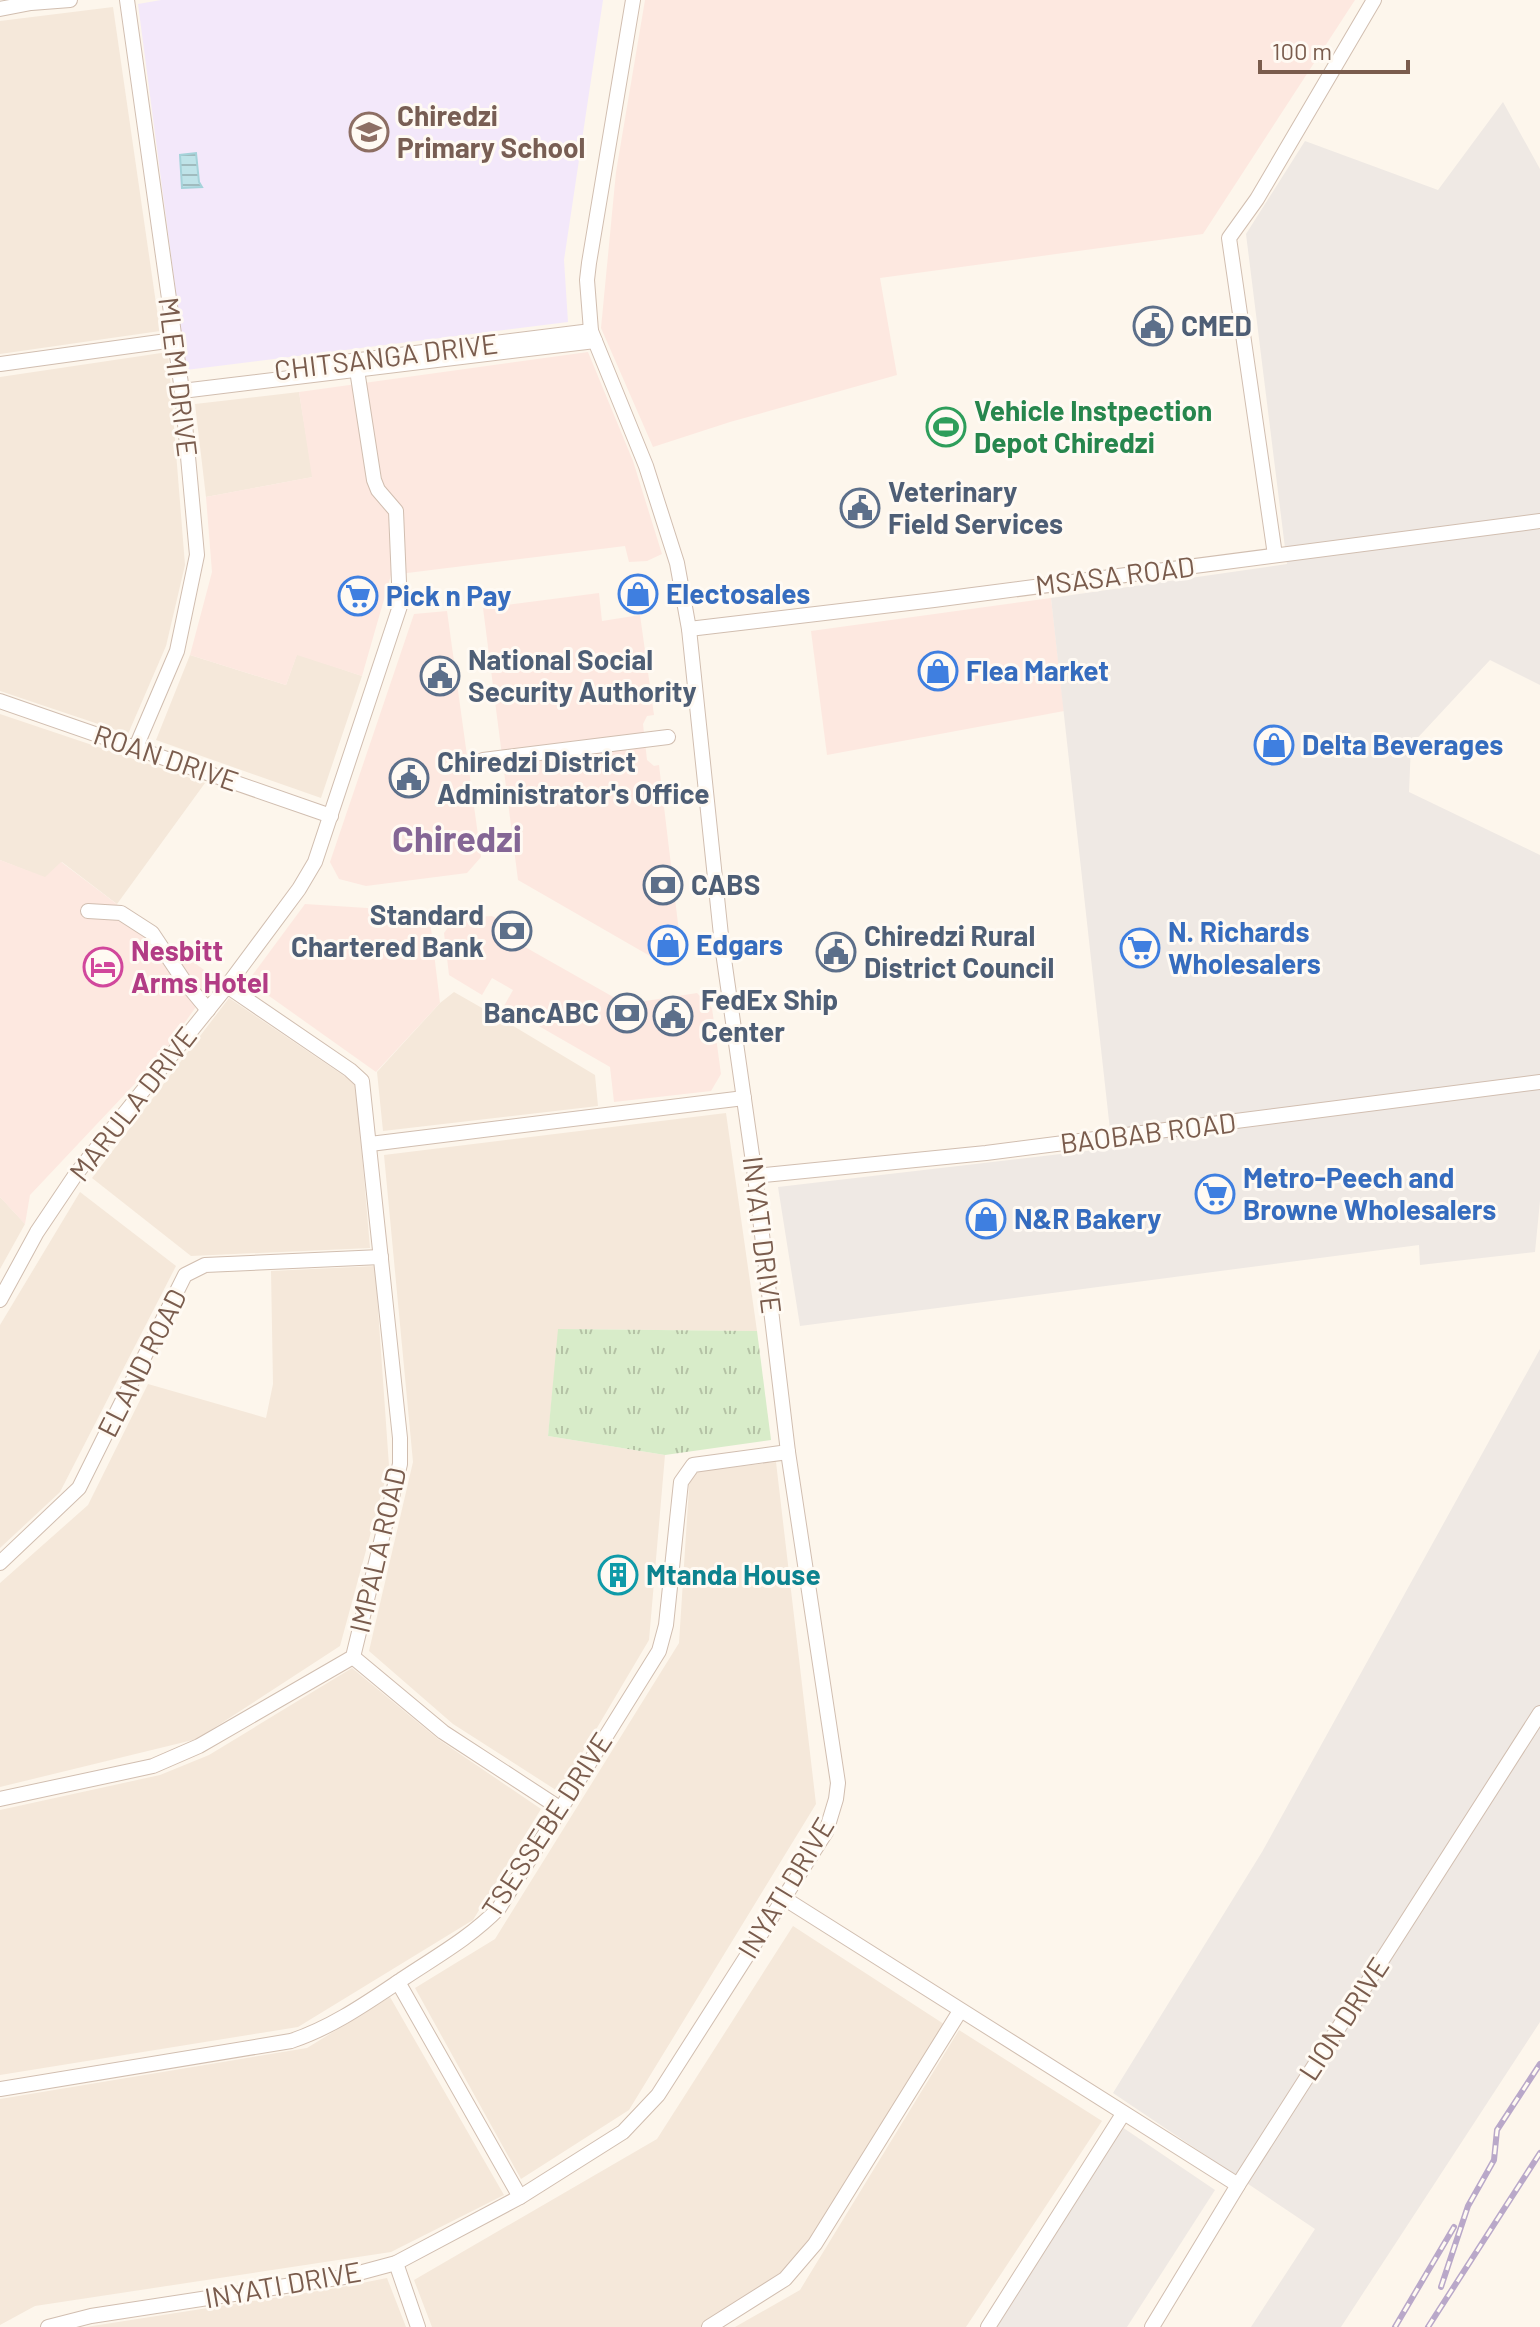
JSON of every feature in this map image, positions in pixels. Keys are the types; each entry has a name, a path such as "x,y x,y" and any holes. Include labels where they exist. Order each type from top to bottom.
{"street":[{"path":"0,9 70,0"},
{"name":"MLEMI DRIVE","path":"127,0 182,387 197,555 177,651 136,747"},
{"name":"INYATI DRIVE","path":"48,2327 91,2316 344,2277 396,2263 520,2197 623,2132 658,2095 826,1832 836,1799 838,1783 788,1452 718,903 702,775 689,629 677,563 646,466 593,336 587,280 589,263 633,0"},
{"path":"1275,555 1229,238 1257,199 1374,0"},
{"path":"182,387 357,370 593,336"},
{"name":"CHITSANGA DRIVE","path":"182,387 593,336"},
{"path":"0,364 174,340"},
{"name":"MARULA DRIVE","path":"0,1300 37,1232 76,1174 227,986 299,889 315,862 400,606 396,511 378,490 374,480 357,370"},
{"name":"MSASA ROAD","path":"689,629 1540,521"},
{"name":"ROAN DRIVE","path":"0,701 331,816"},
{"path":"483,760 668,737"},
{"path":"88,911 121,913 152,933 208,1010"},
{"name":"IMPALA ROAD","path":"0,1799 153,1766 199,1746 353,1657 400,1464 400,1438 362,1081 227,986"},
{"name":"BAOBAB ROAD","path":"755,1176 1000,1151 1540,1082"},
{"path":"370,1144 744,1098"},
{"name":"ELAND ROAD","path":"0,1563 79,1488 185,1275 192,1269 205,1265 381,1257"},
{"name":"TSESSEBE DRIVE","path":"0,2089 291,2041 335,2022 478,1930 499,1908 659,1651 666,1625 681,1482 693,1465 788,1452"},
{"path":"353,1657 443,1732 561,1809"},
{"name":"LION DRIVE","path":"1152,2327 1238,2185 1540,1713"},
{"path":"782,1897 1238,2185"},
{"path":"398,1982 520,2197"},
{"path":"709,2327 785,2279 815,2244 960,2011"},
{"path":"988,2327 1123,2114"},
{"path":"396,2263 418,2327"}],"shaded area":[{"name":"Chiredzi Primary School","path":"161,0 603,0 564,260 568,322 186,370 138,4"},
{"path":"645,0 1355,0 1203,234 880,278 897,375 653,447 601,328 616,172"},
{"path":"113,7 160,331 0,354 0,21"},
{"path":"1503,102 1540,169 1540,685 1490,660 1411,745 1409,792 1540,855 1540,1201 1535,1252 1420,1265 1419,1245 800,1326 778,1187 1112,1148 1051,598 1287,564 1246,234 1305,141 1438,190"},
{"path":"168,352 185,565 166,646 128,734 0,691 0,377"},
{"path":"588,352 633,461 662,554 647,561 629,562 625,546 391,575 362,676 297,655 286,685 190,655 212,572 206,497 312,477 299,392"},
{"path":"299,392 313,477 206,497 195,404"},
{"path":"599,593 602,621 640,615 654,715 647,716 643,724 647,760 654,766 659,765 682,957 657,960 518,880 483,608"},
{"name":"Flea Market","path":"1051,598 1064,711 827,755 811,631"},
{"path":"447,611 481,857 467,873 366,886 339,879 330,862 414,614"},
{"path":"297,654 362,676 321,798 156,740 190,655 286,685"},
{"path":"0,714 205,783 117,904 62,862 45,878 0,860"},
{"path":"0,860 45,877 61,862 216,979 160,1057 30,1195 25,1224 0,1197"},
{"path":"305,904 429,912 440,1003 376,1072 248,981"},
{"path":"492,916 523,934 518,943 638,1011 639,1002 697,993 712,1008 721,1074 711,1091 614,1102 610,1067 504,1006 513,990 492,978 482,995 449,975 444,933 455,918"},
{"path":"454,992 489,1012 498,1023 510,1024 595,1075 598,1106 383,1131 377,1072 440,1003"},
{"path":"229,998 356,1084 370,1248 191,1256 92,1178"},
{"path":"726,1113 757,1331 559,1329 548,1436 665,1455 649,1640 559,1792 453,1724 369,1651 413,1462 384,1155"},
{"path":"80,1192 176,1266 60,1492 0,1548 0,1325"},
{"path":"0,1197 25,1224 0,1269"},
{"path":"375,1266 389,1466 340,1646 197,1739 0,1787 0,1583 88,1505 148,1384 266,1418 273,1384 271,1271"},
{"path":"1540,1349 1540,2022 1341,2327 1251,2327 1315,2229 1113,2093 1262,1852"},
{"path":"776,1462 816,1804 629,2110 521,2179 415,1988 495,1939 679,1643 690,1472"},
{"path":"352,1668 438,1739 541,1809 473,1920 298,2027 0,2075 0,1810 160,1775 209,1755"},
{"path":"793,1926 950,2028 794,2275 713,2327 432,2327 414,2280 657,2139"},
{"path":"390,1997 504,2195 391,2252 35,2306 0,2325 0,2099 307,2048"},
{"path":"959,2030 1102,2121 966,2327 735,2327 800,2290"},
{"path":"1122,2127 1215,2190 1127,2327 996,2327"},
{"path":"387,2278 406,2327 86,2327 337,2288"}],"green space":[{"path":"558,1329 757,1331 771,1440 665,1455 548,1436"}],"water":[{"path":"196,153 202,187 182,188 180,155"}],"railway":[{"path":"1441,2287 1468,2206 1494,2160 1497,2130 1540,2064"},
{"path":"1428,2327 1540,2153"},
{"path":"1395,2327 1454,2227"}],"place":[{"name":"Chiredzi Primary School","path":"369,132"},
{"name":"CMED","path":"1153,326"},
{"name":"Vehicle Instpection Depot Chiredzi","path":"946,427"},
{"name":"Veterinary Field Services","path":"860,508"},
{"name":"Electosales","path":"638,594"},
{"name":"Pick n Pay","path":"358,596"},
{"name":"Flea Market","path":"938,671"},
{"name":"National Social Security Authority","path":"440,676"},
{"name":"Delta Beverages","path":"1274,745"},
{"name":"Chiredzi District Administrator's Office","path":"409,778"},
{"name":"CABS","path":"663,885"},
{"name":"Standard Chartered Bank","path":"512,931"},
{"name":"Edgars","path":"668,945"},
{"name":"N. Richards Wholesalers","path":"1140,948"},
{"name":"Chiredzi Rural District Council","path":"836,952"},
{"name":"Nesbitt Arms Hotel","path":"103,967"},
{"name":"BancABC","path":"627,1013"},
{"name":"FedEx Ship Center","path":"673,1016"},
{"name":"Metro-Peech and Browne Wholesalers","path":"1215,1194"},
{"name":"N&R Bakery","path":"986,1219"},
{"name":"Mtanda House","path":"618,1575"}],"district":[{"name":"Chiredzi","path":"457,839"}]}
